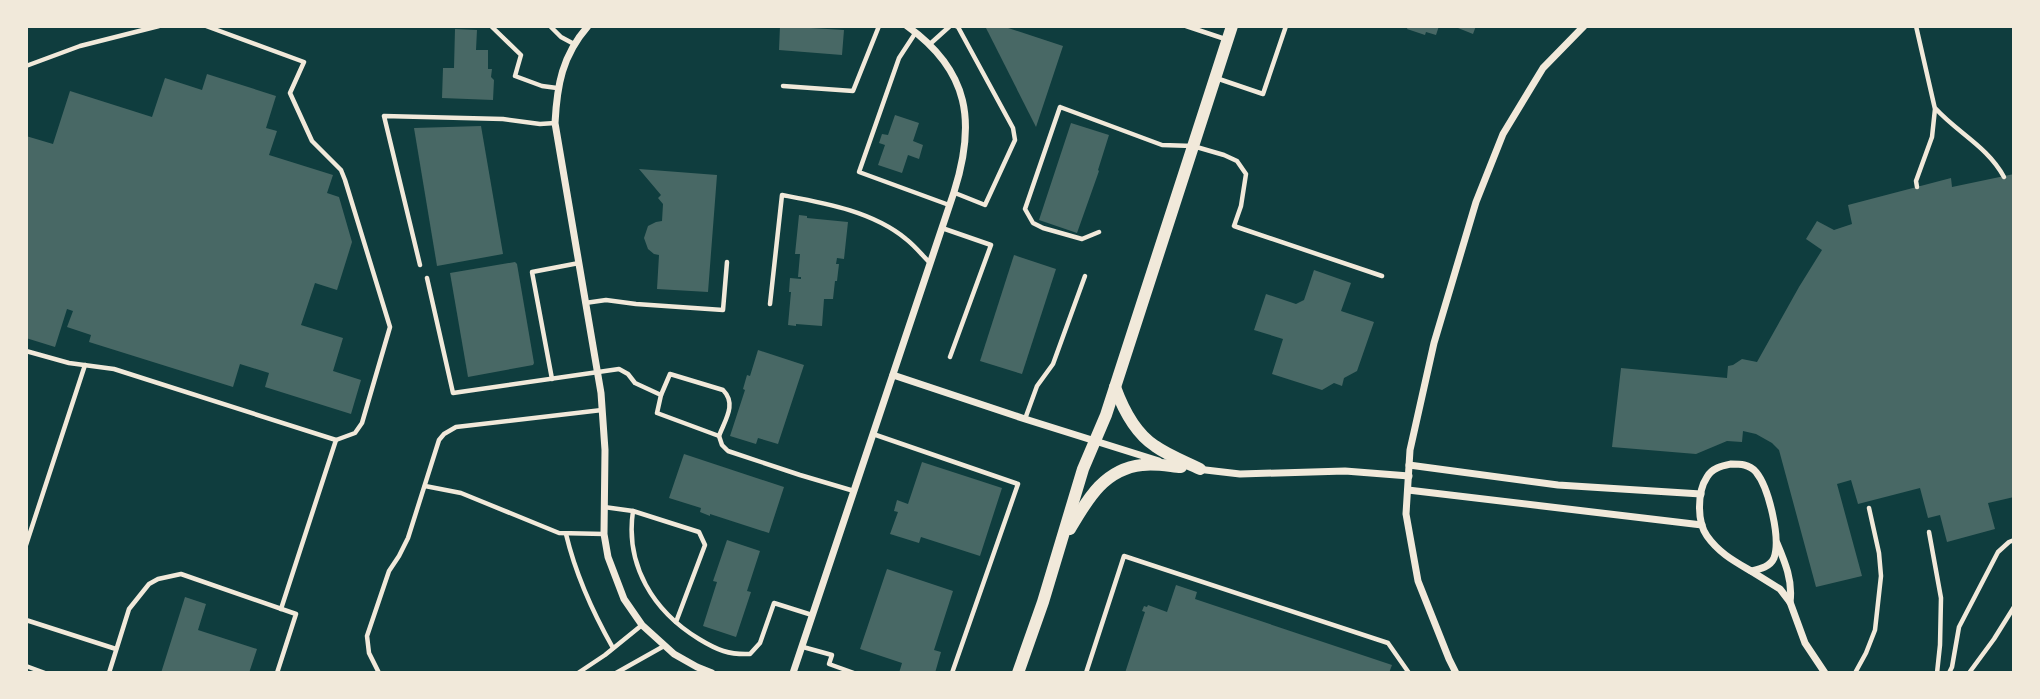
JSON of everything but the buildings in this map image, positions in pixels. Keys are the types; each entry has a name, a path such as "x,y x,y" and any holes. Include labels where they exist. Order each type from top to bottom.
{"street":[{"path":"588,26 574,44 564,64 557,88 555,123 602,410 604,534 608,557 624,599 642,625 685,661 712,673"},
{"path":"793,673 954,192 966,142 965,113 952,73 939,53 907,26"},
{"path":"1018,673 1043,602 1083,469 1107,415 1232,26"},
{"path":"1456,673 1418,581 1406,514 1410,450 1434,343 1476,202 1503,134 1544,68 1584,26"},
{"path":"893,375 1095,442 1181,467"},
{"path":"1115,387 1122,405 1143,435 1155,446 1200,469"},
{"path":"1058,551 1087,499 1102,482 1124,468 1143,464 1240,474 1345,471 1409,476"},
{"path":"1790,602 1791,590 1776,542 1772,512 1756,472 1742,464 1719,466 1707,477 1701,494 1699,510 1705,534 1724,555 1780,589 1790,602 1805,643 1825,673"},
{"path":"1409,465 1558,485 1701,494"},
{"path":"1408,490 1702,525"},
{"path":"1751,571 1765,567 1773,559 1776,542"}],"lane":[{"path":"26,66 80,46 159,26"},
{"path":"26,351 61,361 114,369 336,440 355,433 362,423 390,327 341,170 313,141 290,93 304,62 206,26"},
{"path":"491,26 521,55 515,76 542,86 557,88"},
{"path":"551,26 561,37 574,44"},
{"path":"783,86 853,90 879,26"},
{"path":"930,44 950,26"},
{"path":"954,192 985,205 1015,140 1013,128 957,26"},
{"path":"1186,26 1228,40"},
{"path":"1215,78 1263,94 1286,26"},
{"path":"1916,26 1935,109 1932,137 1916,181 1917,187"},
{"path":"916,32 899,58 859,172 949,205"},
{"path":"1100,232 1082,239 1043,229 1033,223 1025,209 1060,107 1162,145 1193,146 1237,161 1246,174 1241,206 1234,226 1382,276"},
{"path":"1935,109 1986,151 1998,164 2004,177"},
{"path":"421,265 384,116 555,123"},
{"path":"770,304 782,195 835,206 884,225 906,239 930,263"},
{"path":"941,228 991,245 950,357"},
{"path":"585,303 606,300 723,310 727,262"},
{"path":"552,379 532,272 579,263"},
{"path":"1025,419 1037,386 1053,364 1085,276"},
{"path":"427,278 453,393 619,369 628,374 635,383 661,395"},
{"path":"26,545 85,365"},
{"path":"719,436 657,413 670,374 723,390 729,396 731,405 719,436 728,451 855,491"},
{"path":"379,673 369,653 367,636 389,571 408,538 439,440 444,434 457,427 602,410"},
{"path":"873,434 1018,484 952,673"},
{"path":"281,609 336,440"},
{"path":"425,486 461,493 559,533 604,534"},
{"path":"604,507 633,511 699,532 705,545 676,622"},
{"path":"1855,673 1875,630 1881,576 1869,508"},
{"path":"633,511 631,540 639,571 649,592 664,612 687,632 713,648 734,655 750,654 760,643 774,603 812,615"},
{"path":"1929,532 1941,598 1937,673"},
{"path":"566,534 581,586 613,648"},
{"path":"1949,673 1959,627 1998,552 2014,540"},
{"path":"1086,673 1124,556 1388,643 1409,673"},
{"path":"109,673 129,609 149,584 180,574 296,614 276,673"},
{"path":"1969,673 2014,607"},
{"path":"26,620 116,649"},
{"path":"578,673 642,625"},
{"path":"616,673 664,646"},
{"path":"803,647 832,656 828,664 854,673"},
{"path":"26,666 45,673"}]}
